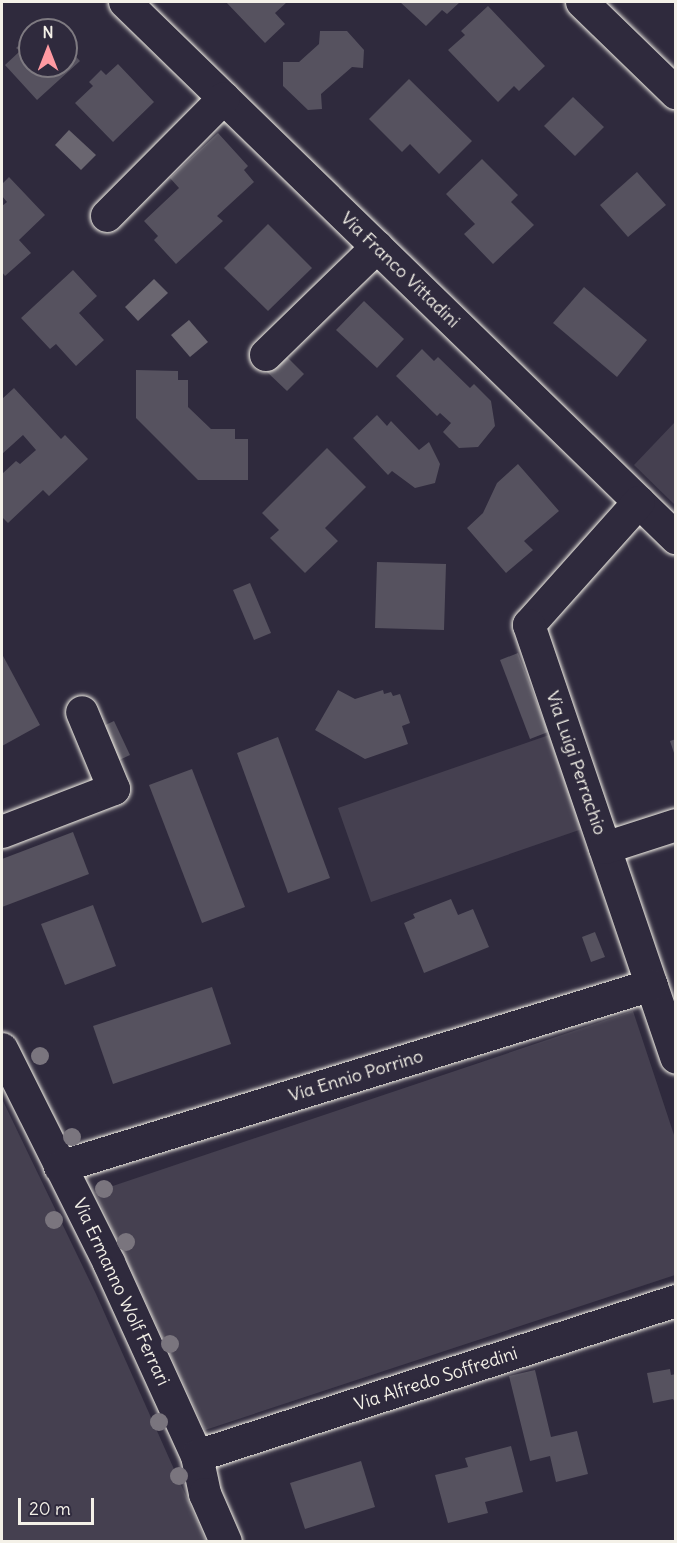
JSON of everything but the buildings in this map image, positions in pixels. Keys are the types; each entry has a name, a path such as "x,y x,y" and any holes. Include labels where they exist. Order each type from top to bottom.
{"street":[{"name":"Via Franco Vittadini","path":"125,2 675,538"},
{"path":"582,2 675,93"},
{"path":"107,216 224,98"},
{"path":"266,355 377,247"},
{"name":"Via Luigi Perrachio","path":"639,502 529,625 675,1058"},
{"path":"2,832 114,789 82,712"},
{"path":"605,848 675,825"},
{"name":"Via Ennio Porrino","path":"60,1167 652,985"},
{"name":"Via Ermanno Wolf Ferrari","path":"2,1049 109,1263 197,1456 205,1494 225,1542"},
{"name":"Via Alfredo Soffredini","path":"197,1456 675,1301"}],"shaded area":[{"path":"69,130 96,155 81,170 55,145"},
{"path":"154,279 168,293 138,321 125,307"},
{"path":"189,320 208,342 190,357 171,335"},
{"path":"675,422 675,505 634,465"},
{"path":"549,735 582,829 371,902 338,808"},
{"path":"633,1011 675,1138 675,1275 205,1430 95,1192"},
{"path":"2,1099 96,1294 206,1541 2,1541"}]}
